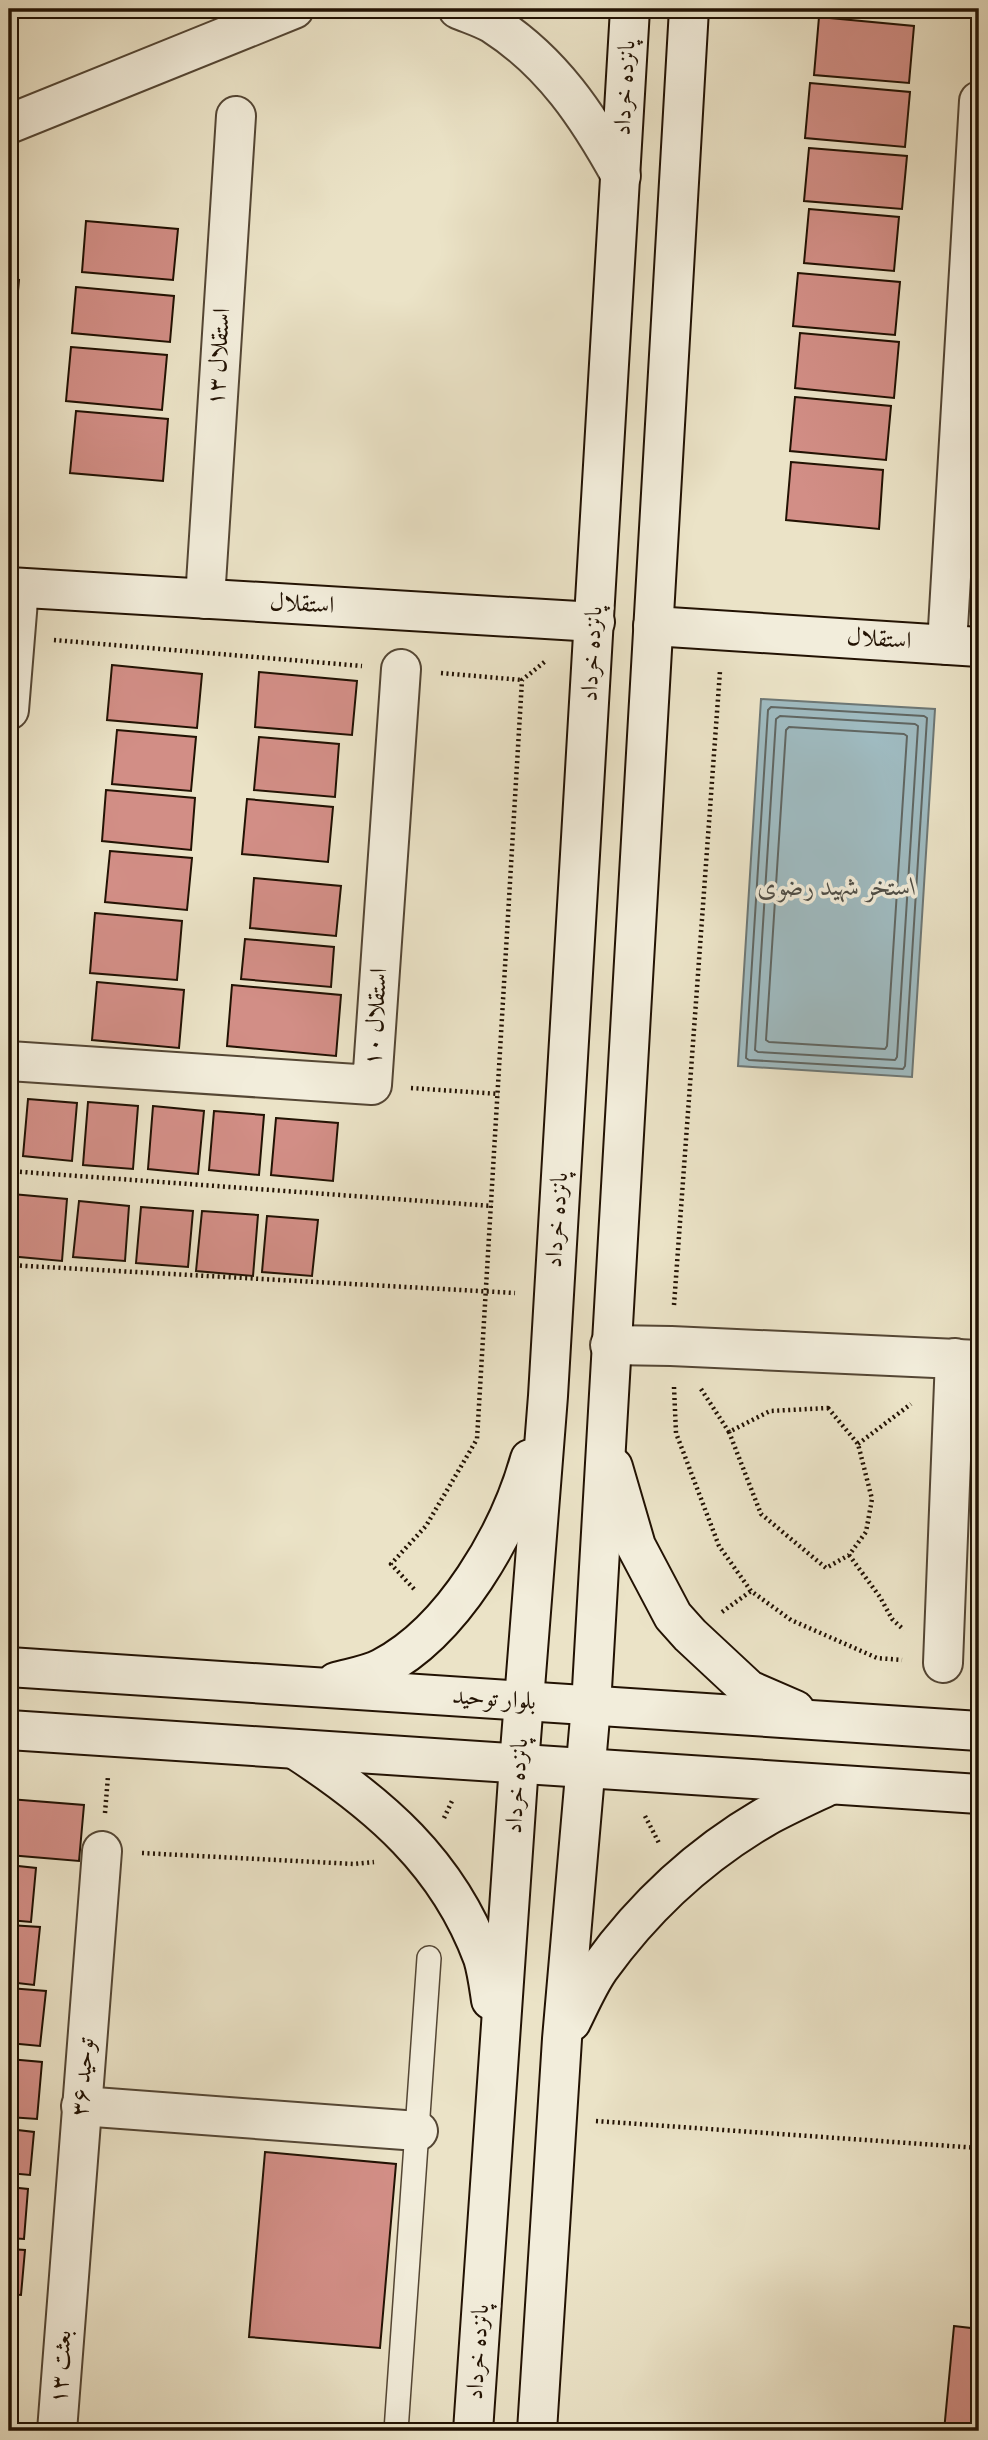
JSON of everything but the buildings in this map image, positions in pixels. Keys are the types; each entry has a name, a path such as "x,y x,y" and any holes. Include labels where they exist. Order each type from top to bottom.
{"street":[{"path":"9,124 294,9"},
{"path":"458,9 492,23 537,58 594,126 621,176"},
{"name":"پانزده خرداد","path":"473,2431 519,1764 548,1396 630,9"},
{"path":"537,2431 562,2039 591,1706 689,9"},
{"path":"685,47 701,9"},
{"path":"963,646 971,215 979,101"},
{"name":"استقلال ۱۳","path":"205,599 236,116"},
{"path":"9,710 15,637 14,587"},
{"name":"استقلال","path":"14,587 595,622"},
{"name":"استقلال","path":"653,626 963,646"},
{"name":"استقلال ۱۰","path":"9,1061 372,1085 401,669"},
{"path":"610,1345 967,1359 943,1662"},
{"path":"318,1687 381,1669 421,1641 462,1597 498,1541 526,1473 548,1396"},
{"path":"605,1439 636,1546 673,1616 749,1690 820,1720"},
{"name":"بلوار توحید","path":"9,1667 979,1731"},
{"path":"9,1730 979,1794"},
{"path":"294,1749 341,1780 382,1812 423,1856 459,1905 484,1961 500,2044"},
{"path":"562,2039 597,1971 633,1926 678,1880 766,1817 830,1784"},
{"name":"توحید ۳۶","path":"66,2302 102,1851"},
{"path":"81,2106 418,2131"},
{"name":"بعثت ۱۳","path":"57,2431 66,2302"}],"lane":[{"path":"396,2431 429,1958"}],"path":[{"path":"15,637 522,680 595,622"},
{"path":"723,630 671,1346 676,1433 719,1546 751,1591 790,1620 877,1658 943,1662"},
{"path":"391,1564 426,1525 477,1439 522,680"},
{"path":"372,1085 499,1094"},
{"path":"9,1171 492,1206"},
{"path":"9,1265 553,1296"},
{"path":"828,1408 858,1444 872,1499 866,1532 849,1555 826,1568 761,1514 729,1432 770,1411 828,1408"},
{"path":"849,1555 880,1597 892,1619 943,1662"},
{"path":"111,1737 102,1851 354,1864 423,1856 452,1801"},
{"path":"557,2118 979,2148"}],"water":[{"name":"استخر شهید رضوی","path":"761,699 935,709 912,1077 738,1066"}]}
